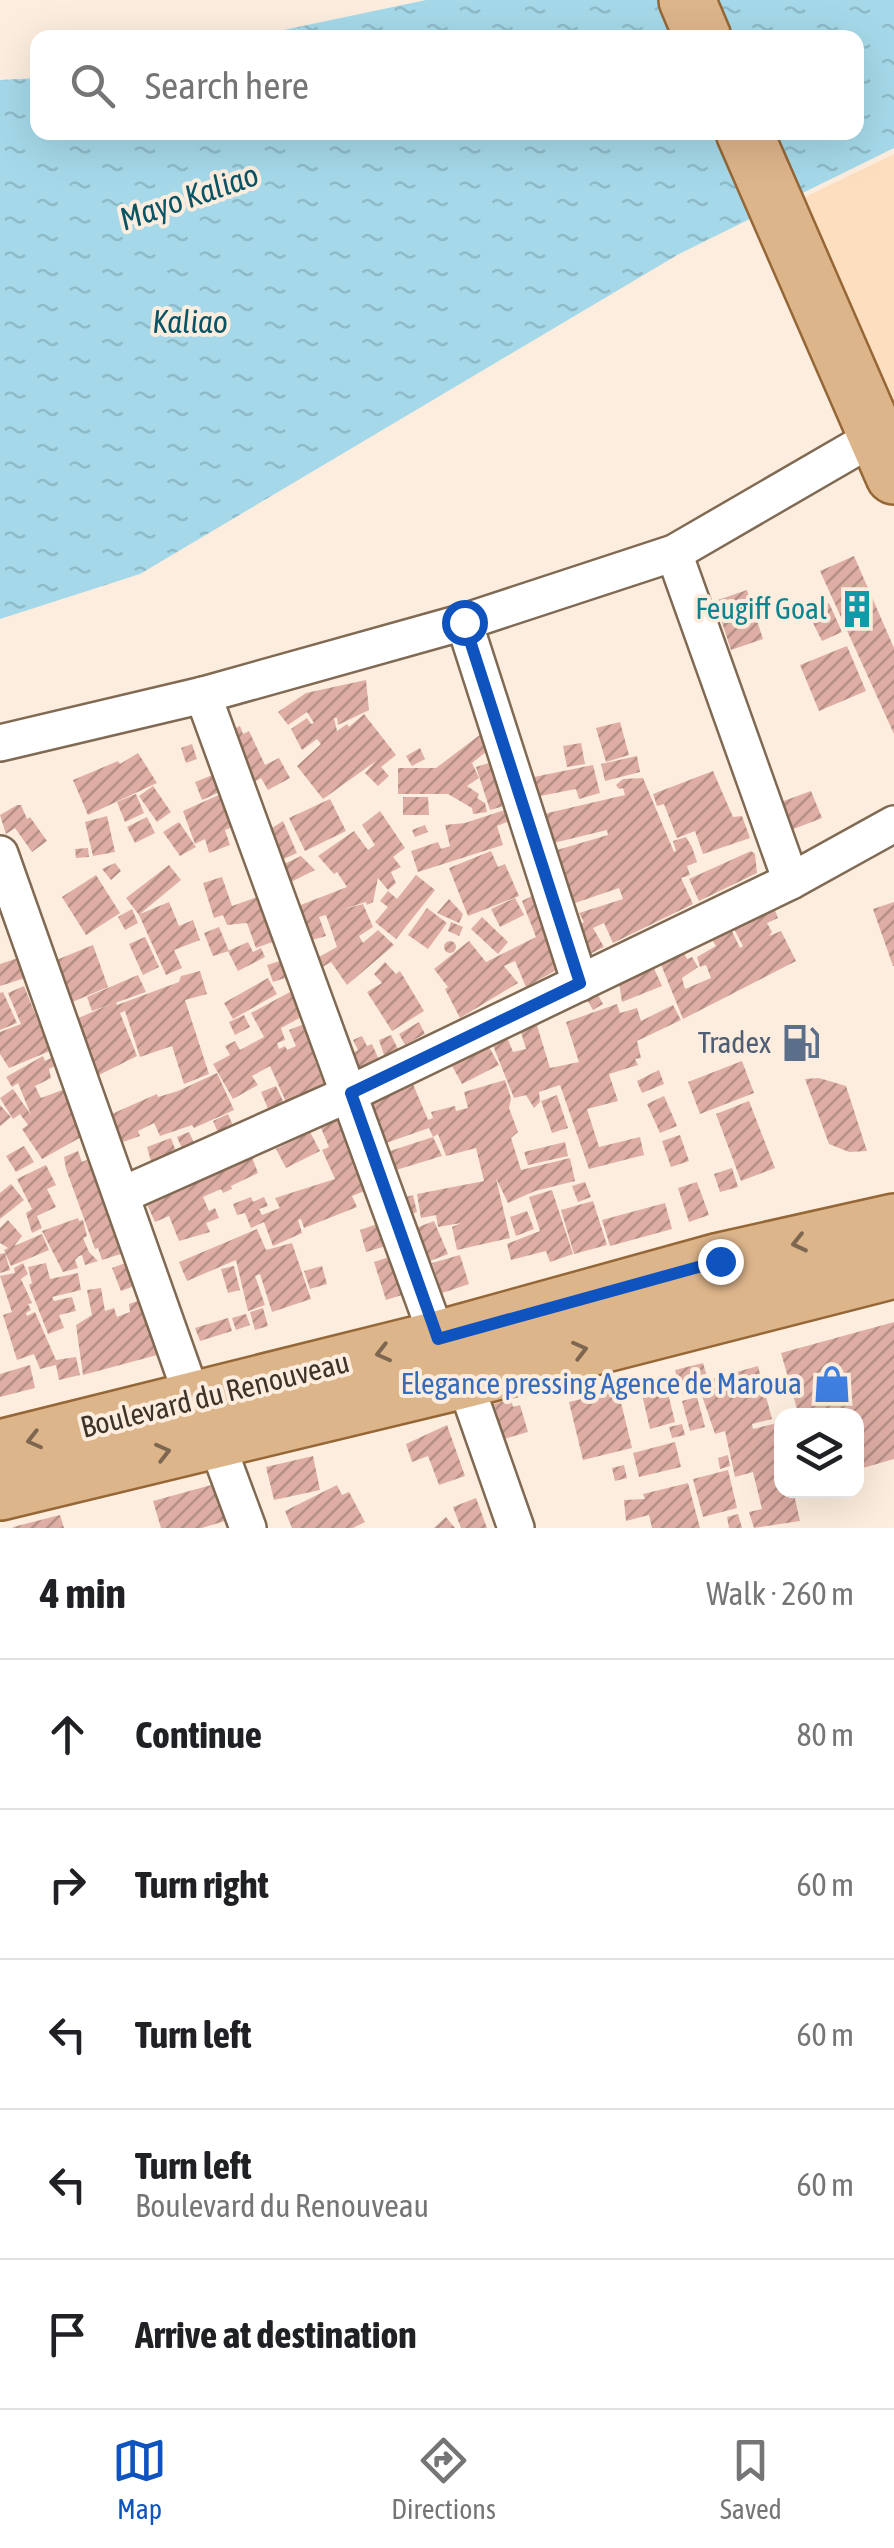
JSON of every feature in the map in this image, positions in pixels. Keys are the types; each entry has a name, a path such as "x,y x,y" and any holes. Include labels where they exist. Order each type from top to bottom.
{"main road":[{"path":"688,0 701,30"},
{"path":"747,140 808,281 888,446"},
{"name":"Boulevard du Renouveau","path":"451,1360 720,1261 894,1222"},
{"name":"Boulevard du Renouveau","path":"0,1448 204,1419 451,1360 894,1270"},
{"name":"Boulevard du Renouveau","path":"0,1492 204,1419"}],"street":[{"path":"0,742 203,695 464,622 674,553 888,446"},
{"path":"674,553 791,881"},
{"path":"464,622 580,983"},
{"path":"203,695 516,1528"},
{"path":"122,1195 351,1093 580,983 791,881 894,824"},
{"path":"0,854 204,1419 248,1528"}],"shaded area":[{"path":"894,154 894,424 799,200"}],"water":[{"name":"Kaliao","path":"426,0 894,0 894,148 679,254 140,574 0,619 0,80 30,78 30,140 864,140 864,30 283,30"}],"building":[{"name":"Feugiff Goal","path":"854,556 894,648 894,734 820,571"},
{"path":"747,590 763,639 731,650 715,601"},
{"path":"829,603 842,632 822,641 808,613"},
{"path":"847,646 866,691 819,711 800,665"},
{"path":"366,680 369,710 338,725 334,718 337,731 347,724 349,727 364,714 396,755 381,767 389,776 378,786 365,773 376,761 323,799 297,766 321,744 317,739 302,750 291,729 307,718 314,723 307,712 288,725 278,712 306,693"},
{"path":"620,722 629,755 606,762 596,728"},
{"path":"240,726 243,734 249,731 265,765 279,758 290,778 268,790 261,778 252,783 229,731"},
{"path":"485,731 491,748 472,763 479,778 467,786 479,794 477,798 485,803 487,812 473,814 472,808 448,794 398,794 398,768 436,768"},
{"path":"581,743 585,764 567,767 563,746"},
{"path":"192,744 197,759 186,763 181,748"},
{"path":"420,748 425,759 412,766 406,756"},
{"path":"138,753 157,783 88,815 73,780 118,761 120,764"},
{"path":"637,756 640,772 605,781 601,764"},
{"path":"498,760 511,804 490,810 476,767"},
{"path":"593,765 600,793 579,799 576,789 530,798 524,779"},
{"path":"713,771 733,817 742,816 750,838 703,854 695,831 677,838 664,804 657,806 653,794"},
{"path":"215,774 222,791 202,800 195,782"},
{"path":"643,778 674,852 673,841 686,837 692,847 697,862 687,866 690,875 681,878 693,904 613,943 604,923 593,928 604,947 588,955 573,928 584,922 579,913 623,899 619,888 575,903 557,850 608,835 607,830 545,845 535,816 625,795 623,788 616,785 623,779"},
{"path":"153,786 171,812 157,822 139,796"},
{"path":"811,791 822,818 791,830 781,802"},
{"path":"223,793 235,826 225,830 230,845 209,853 205,839 195,844 183,811"},
{"path":"136,794 144,813 125,822 117,802"},
{"path":"403,797 428,797 429,815 403,815"},
{"path":"330,799 346,831 305,851 289,818"},
{"path":"21,805 27,819 30,817 47,841 32,852 15,828 6,834 0,815"},
{"path":"511,808 514,819 497,826 503,845 418,872 411,851 438,842 441,849 450,846 445,825 465,823"},
{"path":"380,811 405,848 393,857 401,867 391,872 396,883 388,890 378,878 373,902 366,902 340,910 363,904 373,927 359,936 363,943 378,930 394,945 347,985 331,962 321,968 317,958 337,947 326,915 319,917 326,936 308,941 298,906 347,887 318,856 354,831 368,850 375,845 362,825"},
{"path":"107,816 115,852 93,856 85,822"},
{"path":"147,817 155,833 135,843 127,827"},
{"path":"283,821 297,853 279,861 267,831"},
{"path":"179,822 196,847 180,856 163,832"},
{"path":"425,825 428,832 415,837 412,830"},
{"path":"88,848 89,857 76,858 75,849"},
{"path":"491,851 498,867 505,864 519,896 468,916 449,868"},
{"path":"751,851 755,854 757,873 699,901 689,879"},
{"path":"301,856 315,870 291,882 282,865"},
{"path":"115,863 121,871 111,880 102,869"},
{"path":"169,865 181,880 140,914 169,902 179,926 193,920 200,940 174,950 182,968 166,975 139,915 126,898"},
{"path":"96,875 120,913 86,935 62,897"},
{"path":"416,875 435,890 396,939 375,922 388,907 380,901 388,891 397,899"},
{"path":"222,877 232,906 260,896 275,941 256,948 247,923 227,925 223,915 214,918 203,883"},
{"path":"538,893 562,967 526,987 515,961 504,966 518,983 460,1018 445,989 448,987 434,969 469,941 486,962 536,937 522,901"},
{"path":"515,898 524,915 500,927 491,909"},
{"path":"449,899 463,914 459,923 437,913"},
{"path":"894,902 894,966 893,966 873,909"},
{"path":"773,905 778,918 767,923 772,932 769,936 781,931 796,961 683,1019 660,962 683,951 687,959 692,957 698,967 682,978 685,989 711,978 706,965 700,967 697,957 716,946 711,938 731,929 740,948 743,946 733,927"},
{"path":"427,908 447,923 428,949 408,935"},
{"path":"132,909 138,923 125,930 118,917"},
{"path":"482,917 508,942 498,954 471,929"},
{"path":"451,922 463,927 459,936 448,931"},
{"path":"219,927 229,951 213,956 204,933"},
{"path":"145,937 159,967 143,975 129,944"},
{"path":"450,941 456,947 450,953 444,947"},
{"path":"248,942 253,952 261,948 265,957 238,971 228,951"},
{"path":"93,945 108,987 70,1003 54,961"},
{"path":"18,958 25,978 0,986 0,964"},
{"path":"280,961 285,978 273,982 267,965"},
{"path":"385,962 396,974 400,971 424,1011 392,1031 367,992 382,983 374,974"},
{"path":"653,966 662,986 622,1002 619,982"},
{"path":"200,971 207,994 185,1000 209,1074 184,1084 172,1046 140,1057 125,1011 120,1013 137,1056 97,1076 76,1019"},
{"path":"138,975 146,992 92,1011 87,997"},
{"path":"268,978 277,994 233,1019 224,1003"},
{"path":"24,986 50,1051 9,1068 0,1054 0,1032 21,1024 8,993"},
{"path":"3,992 17,1023 0,1030 0,993"},
{"path":"290,992 303,1016 281,1028 285,1040 277,1043 279,1049 296,1046 289,1030 304,1024 325,1087 286,1102 270,1066 252,1076 258,1085 233,1099 213,1064 230,1055 225,1046 235,1041 240,1050 264,1037 251,1013"},
{"path":"597,993 603,1004 593,1010 586,998"},
{"path":"617,1004 620,1013 637,1008 641,1021 673,1005 681,1020 637,1041 641,1058 635,1059 638,1065 609,1074 618,1101 587,1109 599,1147 640,1137 644,1155 589,1169 560,1085 539,1092 540,1102 534,1108 526,1095 514,1098 492,1043 507,1037 513,1052 526,1049 520,1029 536,1022 550,1068 579,1062 566,1022"},
{"path":"244,1015 250,1027 235,1035 229,1022"},
{"path":"419,1022 425,1034 405,1045 399,1034"},
{"path":"391,1035 398,1049 384,1055 379,1040"},
{"path":"362,1036 367,1046 372,1044 379,1060 358,1070 351,1054 358,1050 353,1040"},
{"path":"488,1045 499,1065 462,1084 451,1064"},
{"path":"43,1056 45,1061 51,1058 55,1066 49,1069 51,1078 35,1086 41,1098 65,1089 83,1136 42,1159 22,1129 28,1125 20,1114 13,1119 0,1098 13,1089 31,1115 18,1083 12,1087 6,1077"},
{"path":"742,1061 754,1093 700,1114 688,1082"},
{"path":"659,1070 664,1084 642,1093 637,1081"},
{"path":"217,1073 234,1110 194,1128 192,1125 160,1136 154,1123 138,1131 140,1136 117,1144 107,1116"},
{"path":"819,1078 846,1086 867,1151 849,1152 829,1144 805,1079"},
{"path":"505,1080 518,1132 511,1138 521,1170 570,1158 575,1181 508,1203 496,1178 510,1238 457,1250 452,1227 461,1223 438,1227 436,1215 421,1218 417,1194 484,1181 476,1148 446,1156 438,1134 433,1137 429,1128 386,1143 371,1104 413,1084 428,1120 433,1118 431,1112 455,1106 456,1111 468,1108 464,1092"},
{"path":"276,1086 285,1105 269,1111 261,1092"},
{"path":"557,1095 568,1128 552,1133 541,1101"},
{"path":"664,1096 677,1126 660,1133 647,1104"},
{"path":"749,1101 775,1168 741,1181 716,1114"},
{"path":"0,1105 11,1117 0,1126"},
{"path":"228,1114 234,1128 219,1135 213,1121"},
{"path":"337,1120 367,1190 352,1196 357,1207 304,1228 298,1220 302,1233 273,1246 264,1222 251,1228 245,1213 237,1215 233,1204 264,1197 268,1206 259,1209 262,1215 280,1208 275,1198 335,1179 322,1150 329,1147 321,1128"},
{"path":"189,1132 196,1147 184,1153 177,1137"},
{"path":"310,1132 320,1151 286,1168 276,1149"},
{"path":"680,1135 689,1161 671,1167 662,1141"},
{"path":"433,1137 442,1156 396,1170 390,1151"},
{"path":"171,1138 178,1157 152,1165 147,1147"},
{"path":"565,1142 568,1156 528,1165 524,1152"},
{"path":"24,1146 34,1162 16,1172 6,1156"},
{"path":"78,1151 82,1162 91,1158 124,1253 102,1260 98,1248 95,1249 66,1169 64,1157"},
{"path":"250,1152 258,1173 223,1193 221,1189 203,1197 209,1211 215,1208 219,1218 206,1223 210,1232 179,1241 169,1216 155,1222 144,1198"},
{"path":"46,1165 56,1185 47,1189 56,1207 37,1216 42,1228 32,1233 26,1213 32,1209 17,1179"},
{"path":"732,1168 738,1187 720,1192 714,1174"},
{"path":"585,1182 591,1197 578,1202 572,1186"},
{"path":"697,1182 709,1215 689,1222 678,1188"},
{"path":"11,1184 24,1200 0,1219 0,1193"},
{"path":"552,1190 573,1254 550,1262 546,1251 511,1260 507,1244 540,1231 529,1197"},
{"path":"413,1195 417,1212 411,1214 406,1197"},
{"path":"593,1201 607,1245 574,1254 561,1210"},
{"path":"665,1203 672,1229 610,1246 602,1220"},
{"path":"527,1211 534,1229 516,1236 510,1217"},
{"path":"78,1218 83,1220 87,1236 83,1238 89,1252 98,1261 85,1265 82,1255 75,1260 78,1268 63,1272 42,1231"},
{"path":"8,1220 22,1236 14,1246 42,1234 49,1250 11,1266 4,1250 8,1248 0,1243 0,1228"},
{"path":"434,1221 448,1254 430,1261 416,1228"},
{"path":"377,1224 386,1246 366,1252 360,1230"},
{"path":"257,1229 266,1250 292,1243 311,1299 272,1312 260,1274 255,1276 265,1305 248,1311 236,1260 187,1281 179,1262"},
{"path":"5,1253 10,1270 0,1273 0,1254"},
{"path":"460,1255 469,1284 442,1293 432,1263"},
{"path":"392,1256 405,1294 386,1300 374,1262"},
{"path":"128,1262 137,1285 121,1291 112,1268"},
{"path":"23,1263 28,1274 21,1279 32,1303 28,1304 31,1310 27,1316 35,1312 56,1360 76,1357 80,1375 59,1380 56,1365 40,1369 34,1354 17,1360 3,1315 12,1312 0,1276 15,1273 14,1268"},
{"path":"46,1263 50,1279 78,1273 81,1290 52,1297 54,1301 72,1297 76,1311 59,1315 64,1328 48,1334 29,1285 32,1283 28,1267"},
{"path":"234,1266 240,1290 228,1293 221,1269"},
{"path":"322,1266 327,1284 310,1289 304,1271"},
{"path":"101,1288 105,1311 114,1308 117,1317 130,1312 129,1304 143,1299 161,1354 83,1375 76,1325 92,1315 87,1290"},
{"path":"263,1308 268,1326 255,1330 250,1312"},
{"path":"246,1314 250,1325 236,1330 232,1318"},
{"path":"228,1318 232,1331 200,1341 195,1328"},
{"name":"Elegance pressing Agence de Maroua","path":"894,1322 894,1459 864,1468 864,1408 797,1408 781,1353"},
{"path":"703,1363 708,1380 758,1366 772,1419 752,1424 753,1429 774,1424 774,1498 795,1498 800,1521 754,1528 749,1512 762,1509 753,1472 735,1477 725,1431 715,1434 697,1381 696,1391 681,1394 675,1370"},
{"path":"30,1365 35,1388 0,1397 0,1374"},
{"path":"665,1381 675,1422 650,1429 640,1386"},
{"path":"618,1390 632,1448 583,1460 569,1402"},
{"path":"697,1397 705,1427 690,1431 682,1401"},
{"path":"511,1399 513,1407 520,1405 528,1432 504,1439 494,1404"},
{"path":"682,1424 685,1435 672,1438 669,1427"},
{"path":"447,1425 465,1476 439,1485 428,1456 412,1462 406,1444"},
{"path":"675,1442 681,1467 639,1477 633,1453"},
{"path":"728,1455 730,1466 720,1469 718,1458"},
{"path":"313,1456 320,1490 274,1500 266,1467"},
{"path":"624,1465 627,1478 615,1481 612,1468"},
{"path":"728,1470 737,1508 703,1517 693,1479"},
{"path":"688,1483 700,1528 652,1528 649,1515 626,1521 624,1500 645,1499 643,1494"},
{"path":"215,1484 225,1521 202,1528 161,1528 153,1501"},
{"path":"337,1485 342,1495 349,1492 365,1522 353,1528 292,1528 285,1511"},
{"path":"476,1498 487,1528 461,1528 453,1507"},
{"path":"738,1514 742,1528 729,1528 727,1517"},
{"path":"60,1515 64,1528 13,1528 13,1527"},
{"path":"446,1517 455,1528 434,1528"}],"place":[{"name":"Feugiff Goal","path":"857,609"},
{"name":"Tradex","path":"801,1043"},
{"name":"Elegance pressing Agence de Maroua","path":"832,1384"}],"route":[{"path":"464,622 580,983 351,1093 438,1339 720,1261"}],"water label":[{"name":"Mayo Kaliao","path":"189,197"}]}
